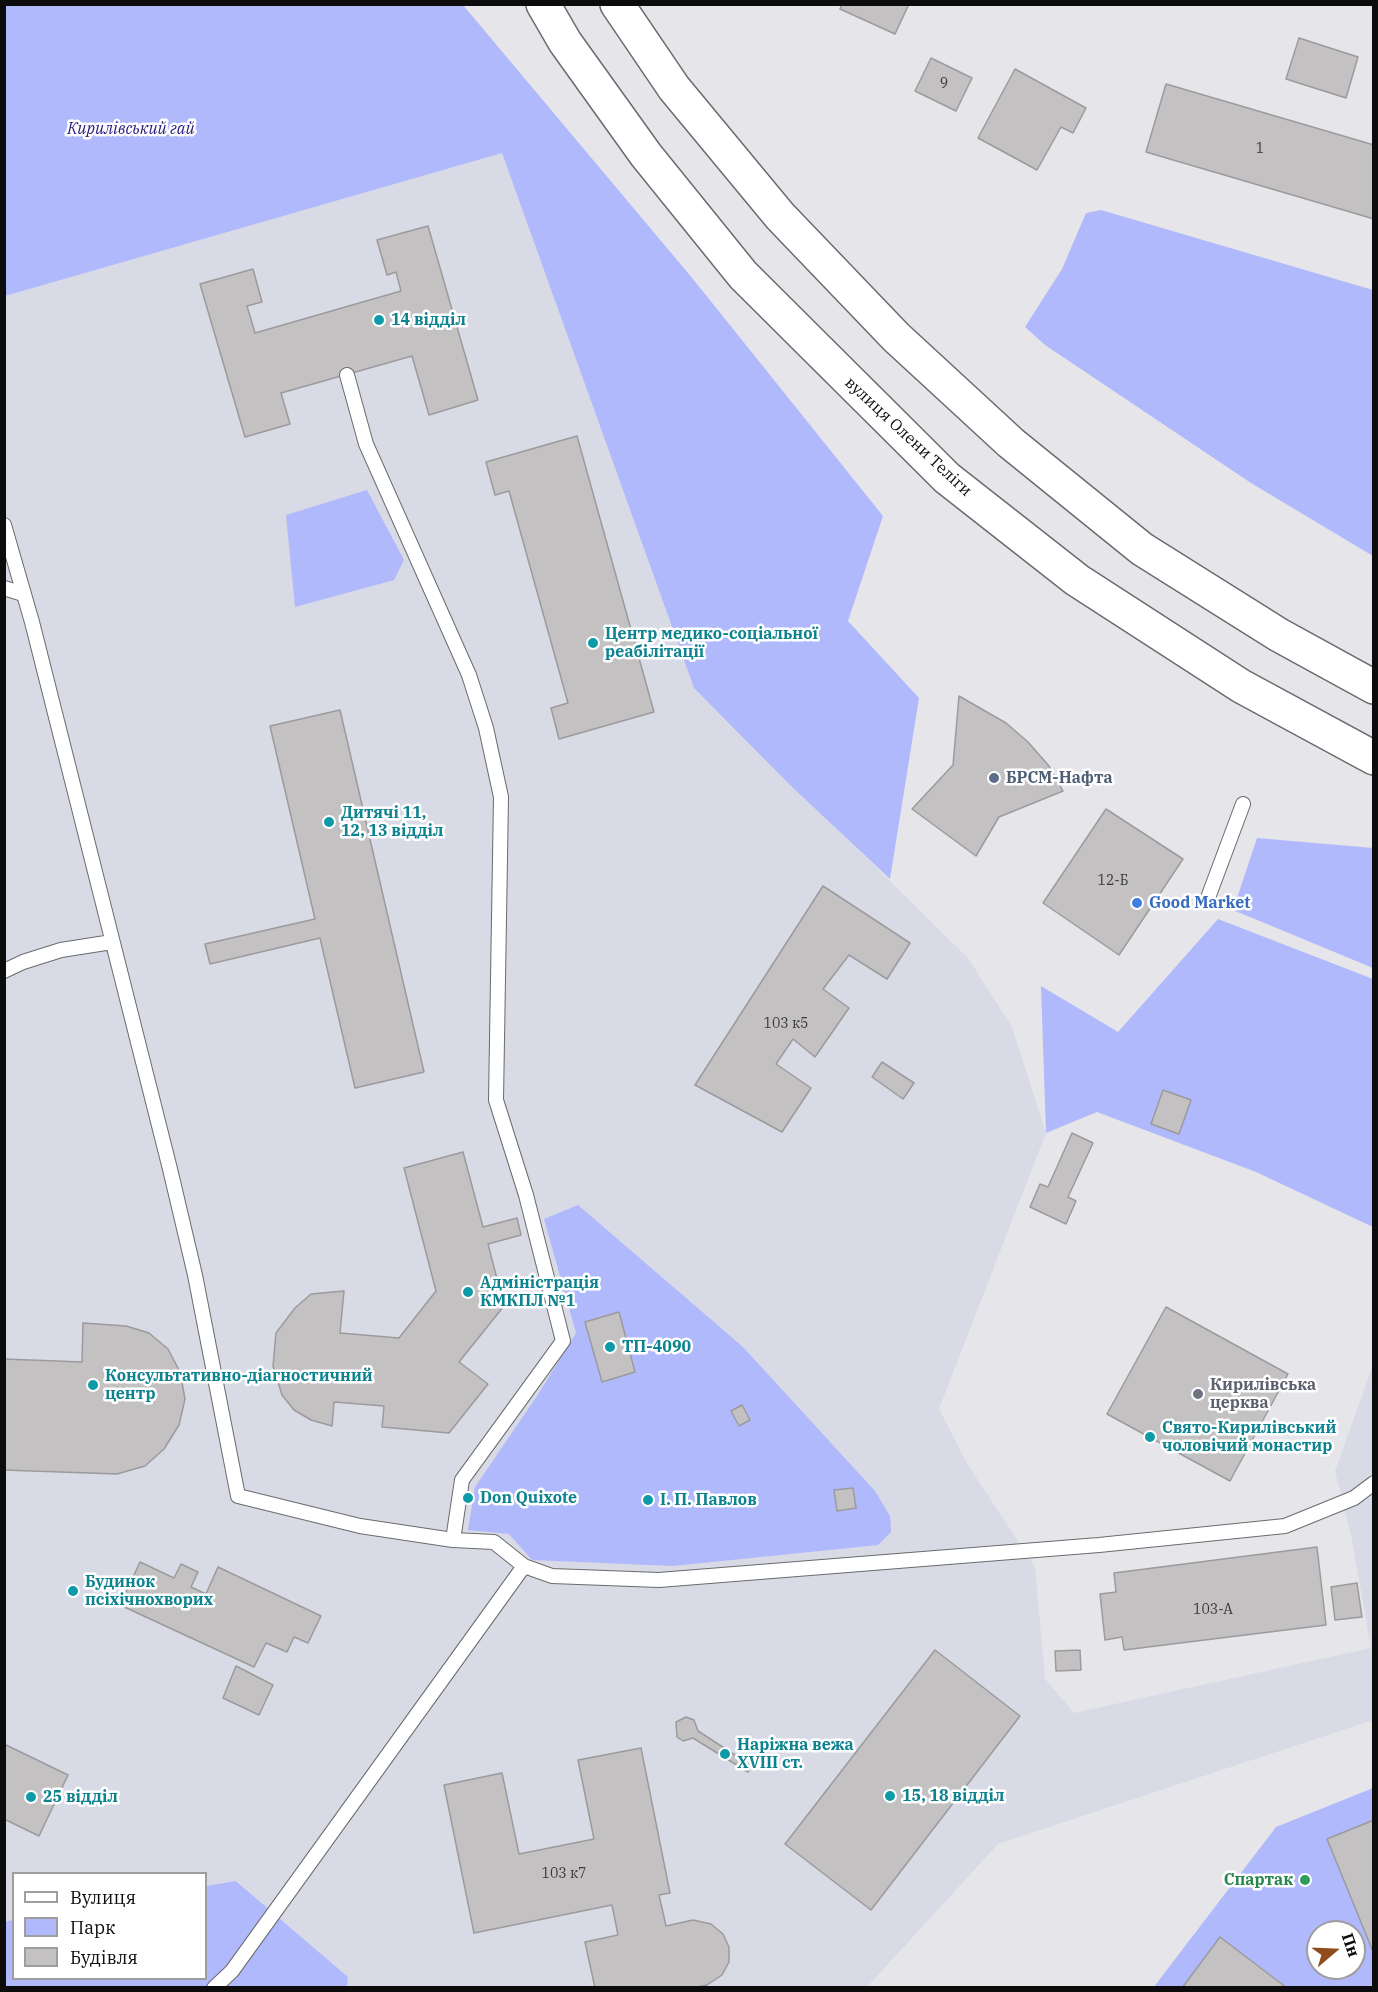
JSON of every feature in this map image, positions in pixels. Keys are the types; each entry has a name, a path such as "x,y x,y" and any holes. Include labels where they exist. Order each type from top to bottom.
{"main road":[{"name":"вулиця Олени Теліги","path":"543,4 565,42 646,155 743,275 946,478 1077,579 1241,686 1374,758"},
{"path":"617,4 674,88 780,216 896,337 1011,442 1142,549 1279,635 1374,687"}],"lane":[{"path":"347,375 366,444 469,675 486,728 501,797 496,1100 526,1195 562,1341 462,1480 453,1540"},
{"path":"4,525 195,1275 238,1496 360,1526 453,1540 494,1542 524,1566 552,1576 659,1580 1099,1545 1285,1526 1354,1498 1374,1483"},
{"path":"4,588 23,594"},
{"path":"1209,896 1243,804"},
{"path":"4,971 23,962 61,950 112,942"},
{"path":"214,1988 232,1971 524,1566"}],"shaded area":[{"path":"502,152 694,688 968,958 1012,1027 1046,1133 939,1409 968,1465 1035,1567 1045,1679 1074,1713 1371,1648 1351,1535 1335,1471 1373,1365 1373,1720 998,1844 867,1987 347,1987 348,1977 237,1881 207,1886 207,1872 12,1872 12,1920 5,1922 5,296"}],"green space":[{"name":"Кирилівський гай","path":"5,4 463,5 693,279 883,516 848,621 919,698 890,879 790,785 694,688 502,153 5,296"},
{"path":"1101,210 1373,290 1373,556 1251,483 1045,345 1025,327 1062,269 1086,213"},
{"path":"367,490 404,560 394,580 295,607 286,515"},
{"path":"1257,838 1373,848 1373,968 1233,910"},
{"path":"1218,919 1373,979 1373,1227 1256,1172 1097,1112 1046,1133 1041,986 1118,1032"},
{"path":"578,1205 743,1347 875,1491 890,1516 891,1532 878,1545 673,1566 532,1560 509,1534 468,1530 475,1487 537,1396 576,1333 544,1219"},
{"name":"Спартак","path":"1373,1788 1373,1987 1153,1988 1276,1827"},
{"path":"236,1881 348,1977 347,1987 5,1987 4,1922 12,1920 12,1980 207,1980 207,1886"}],"building":[{"path":"842,4 909,4 895,34 840,9"},
{"path":"1299,38 1358,57 1346,98 1286,79"},
{"path":"931,58 972,78 956,111 915,91"},
{"path":"1015,69 1086,108 1073,133 1061,127 1037,170 978,138"},
{"path":"1166,84 1374,145 1374,219 1146,152"},
{"name":"14 відділ","path":"428,226 478,400 429,415 412,356 281,393 290,424 245,437 200,284 253,269 262,302 247,306 255,333 401,291 396,272 387,275 377,240"},
{"name":"Центр медико-соціальної реабілітації","path":"577,436 654,712 559,739 551,708 568,703 509,491 495,495 486,462"},
{"path":"959,696 1006,723 1028,742 1049,766 1063,791 999,817 976,856 912,809 953,765"},
{"name":"Дитячі 11, 12, 13 відділ","path":"340,710 424,1072 355,1088 320,938 210,964 205,944 315,919 270,726"},
{"path":"1106,809 1183,859 1119,955 1043,903"},
{"path":"823,886 910,943 887,979 849,955 823,989 849,1008 815,1057 793,1039 776,1064 811,1088 782,1132 695,1085"},
{"path":"882,1062 914,1083 903,1099 872,1077"},
{"path":"1163,1090 1191,1100 1179,1134 1151,1124"},
{"path":"1072,1133 1093,1143 1068,1197 1076,1201 1066,1224 1030,1207 1040,1184 1048,1187"},
{"name":"Адміністрація КМКПЛ №1","path":"463,1152 483,1227 517,1218 521,1235 488,1244 504,1306 459,1362 488,1384 449,1433 382,1427 384,1406 334,1402 332,1426 311,1420 294,1410 282,1395 273,1366 276,1333 295,1308 311,1294 344,1291 340,1333 399,1338 436,1291 404,1168"},
{"name":"Кирилівська церква","path":"1166,1307 1288,1374 1230,1481 1107,1414"},
{"name":"ТП-4090","path":"619,1312 635,1372 602,1382 585,1322"},
{"name":"Консультативно-діагностичний центр","path":"83,1323 126,1326 149,1333 168,1349 180,1372 185,1399 179,1425 164,1449 145,1466 117,1474 4,1470 4,1359 82,1362"},
{"path":"742,1405 750,1420 739,1426 731,1411"},
{"path":"853,1488 856,1508 837,1511 834,1490"},
{"path":"1317,1547 1326,1625 1124,1650 1122,1637 1105,1640 1100,1594 1116,1592 1114,1573"},
{"path":"140,1562 174,1578 181,1564 198,1572 191,1587 206,1594 218,1567 321,1616 308,1643 294,1637 287,1652 266,1643 254,1667 120,1605"},
{"path":"1357,1583 1362,1617 1335,1620 1331,1587"},
{"name":"15, 18 відділ","path":"935,1650 1020,1716 871,1910 785,1844"},
{"path":"1080,1650 1081,1670 1056,1671 1055,1651"},
{"path":"236,1666 273,1685 259,1715 223,1698"},
{"name":"Наріжна вежа XVIII ст.","path":"686,1717 694,1720 698,1731 752,1766 748,1772 693,1738 683,1741 677,1737 676,1722"},
{"name":"25 відділ","path":"4,1744 68,1775 39,1836 4,1819"},
{"path":"641,1748 670,1893 659,1895 666,1926 693,1920 711,1924 723,1934 729,1947 729,1962 722,1975 707,1985 693,1988 595,1988 585,1942 618,1935 612,1905 474,1933 444,1785 502,1773 519,1854 594,1839 578,1760"},
{"path":"1374,1820 1374,1954 1366,1934 1366,1920 1360,1920 1327,1839"},
{"path":"1220,1937 1287,1988 1182,1988"}],"place":[{"name":"14 відділ","path":"379,320"},
{"name":"Центр медико-соціальної реабілітації","path":"593,643"},
{"name":"БРСМ-Нафта","path":"994,778"},
{"name":"Дитячі 11, 12, 13 відділ","path":"329,822"},
{"name":"Good Market","path":"1137,903"},
{"name":"Адміністрація КМКПЛ №1","path":"468,1292"},
{"name":"ТП-4090","path":"610,1347"},
{"name":"Консультативно-діагностичний центр","path":"93,1385"},
{"name":"Кирилівська церква","path":"1198,1394"},
{"name":"Свято-Кирилівський чоловічий монастир","path":"1150,1437"},
{"name":"Don Quixote","path":"468,1498"},
{"name":"І. П. Павлов","path":"648,1500"},
{"name":"Будинок псіхічнохворих","path":"73,1591"},
{"name":"Наріжна вежа XVIII ст.","path":"725,1754"},
{"name":"15, 18 відділ","path":"890,1796"},
{"name":"25 відділ","path":"31,1797"},
{"name":"Спартак","path":"1305,1880"}]}
